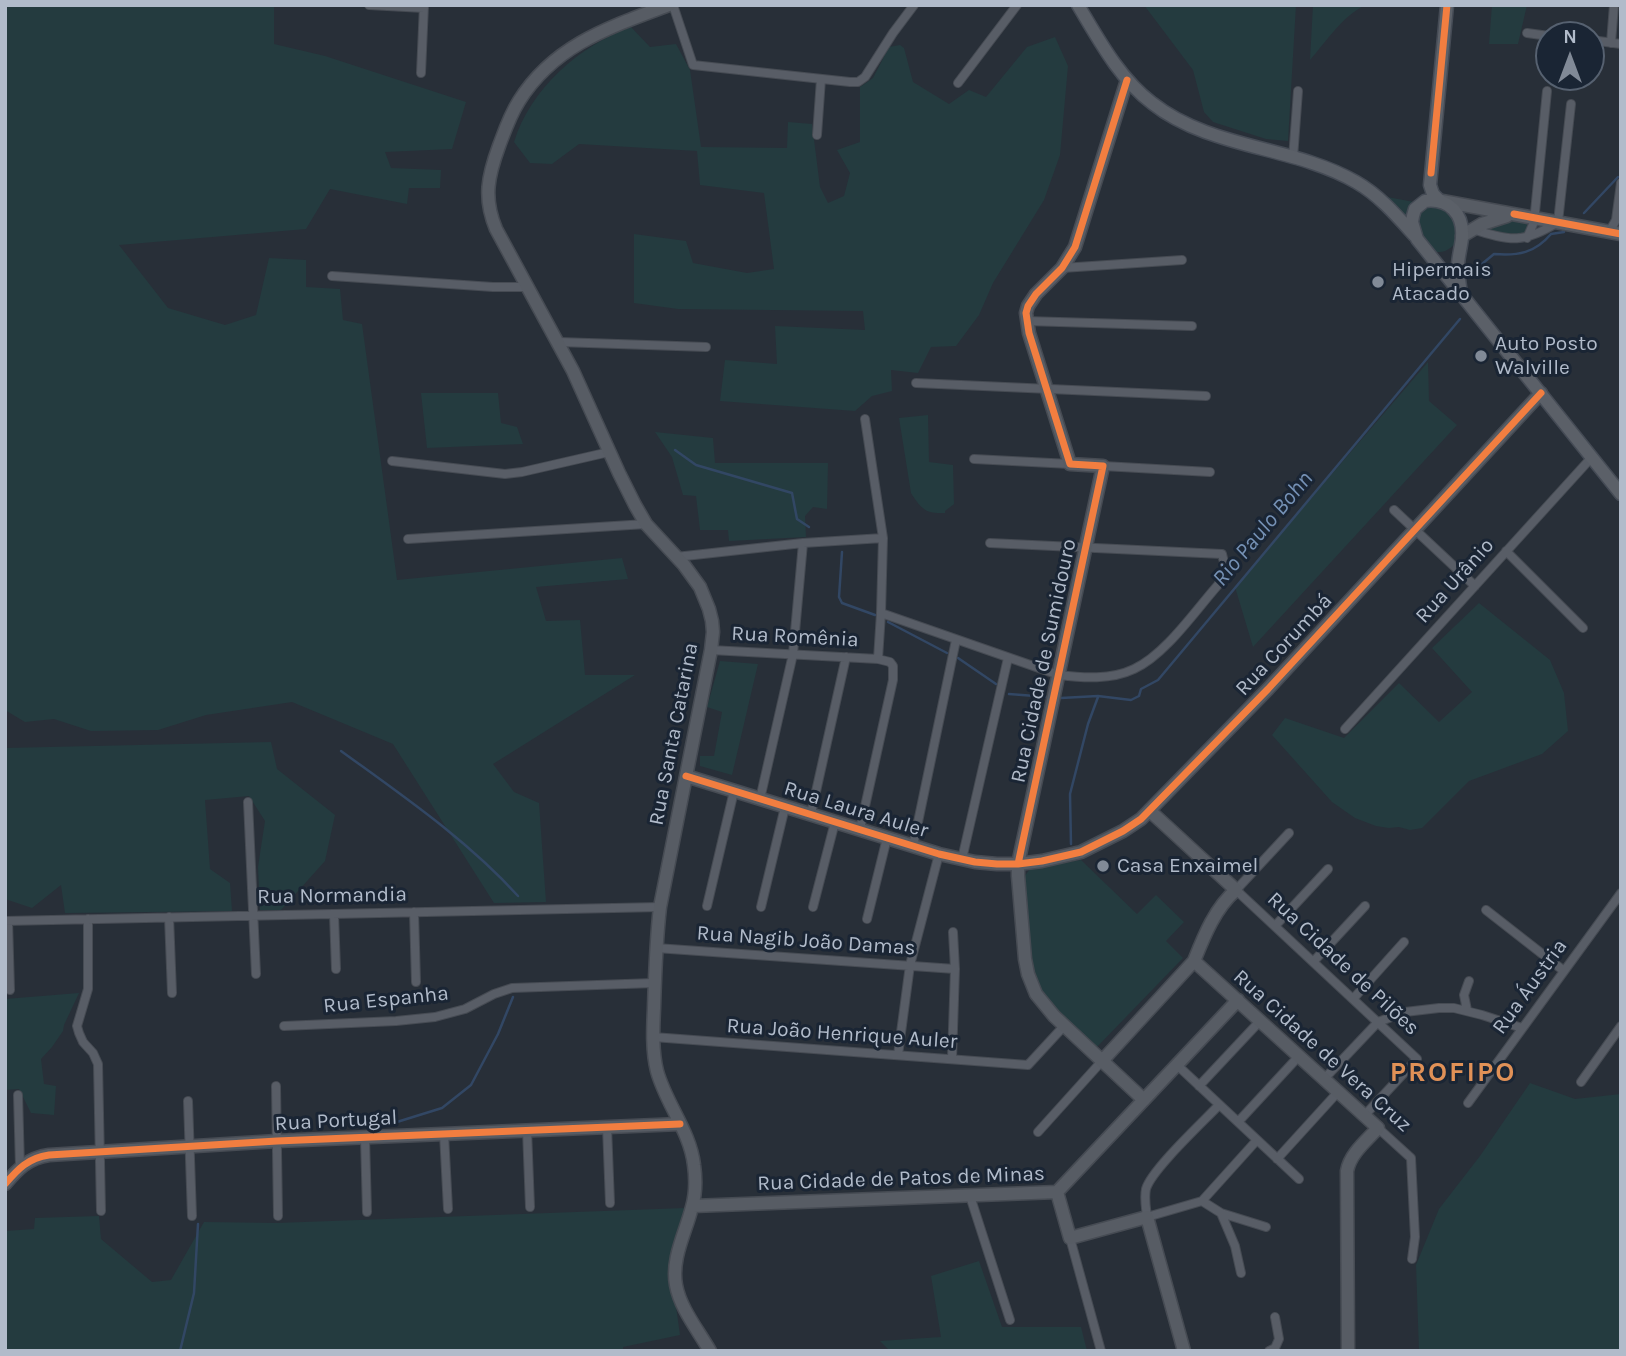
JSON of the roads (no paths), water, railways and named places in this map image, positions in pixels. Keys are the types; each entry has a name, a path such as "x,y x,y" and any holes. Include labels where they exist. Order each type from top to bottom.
{"main road":[{"path":"1078,5 1127,80 1150,103 1190,126 1332,171 1365,188 1390,210 1417,239 1621,494"},
{"path":"1447,5 1430,186 1433,194 1451,206 1460,218 1466,236 1458,265 1461,295"},
{"path":"1417,239 1412,222 1415,209 1425,201 1440,201"},
{"path":"1430,255 1450,257 1466,236"}],"street":[{"path":"369,5 424,6 421,73"},
{"path":"671,5 693,65 850,82 862,80 914,5"},
{"name":"Rua Santa Catarina","path":"671,5 603,30 578,44 545,69 525,92 512,114 496,155 488,200 489,214 496,229 559,342 626,489 646,524 694,577 712,621 711,650 660,907 653,1037 658,1073 694,1161 695,1191 675,1266 676,1286 682,1303 709,1351"},
{"path":"958,83 1017,5"},
{"path":"1611,43 1614,5"},
{"path":"1527,33 1535,34"},
{"path":"1605,42 1621,44"},
{"path":"817,135 821,79"},
{"path":"1070,464 1026,321 1026,313 1031,300 1062,268 1075,247 1127,80"},
{"path":"1293,158 1298,91"},
{"path":"1527,238 1534,218 1547,91"},
{"path":"1558,222 1571,104"},
{"path":"1440,201 1617,230 1621,183"},
{"path":"1466,236 1491,220 1514,214"},
{"path":"1466,236 1527,238 1558,222"},
{"path":"1062,268 1182,260"},
{"path":"332,276 529,287"},
{"path":"1026,321 1192,326"},
{"path":"559,342 706,347"},
{"path":"916,383 1206,396"},
{"name":"Rua Corumbá","path":"1018,864 1081,852 1123,831 1150,811 1268,689 1541,393"},
{"path":"860,830 894,680 890,662 878,659 883,538 865,419"},
{"path":"392,461 506,474 609,452"},
{"name":"Rua Urânio","path":"1345,729 1592,457"},
{"path":"974,459 1210,472"},
{"name":"Rua Cidade de Sumidouro","path":"1103,466 1018,864 1025,959 1036,994 1064,1026 1144,1100"},
{"path":"1394,510 1475,586"},
{"path":"408,539 646,524"},
{"path":"676,557 803,543 883,538"},
{"path":"881,613 1059,675 1090,678 1110,676 1133,670 1151,659 1170,641 1223,578 1225,563 1222,555 990,542"},
{"path":"760,799 793,654 803,543"},
{"path":"1506,551 1583,628"},
{"path":"913,846 956,640"},
{"name":"Rua Romênia","path":"711,650 878,659"},
{"path":"811,814 846,657"},
{"path":"962,859 1008,658"},
{"name":"Rua Laura Auler","path":"686,776 939,853 997,864 1018,864"},
{"path":"707,906 734,791"},
{"path":"248,802 256,974"},
{"path":"761,907 785,807"},
{"name":"Rua Cidade de Pilões","path":"1150,811 1418,1059 1364,1116"},
{"path":"813,907 835,822"},
{"path":"1038,1132 1194,961 1220,907 1289,833"},
{"path":"867,919 887,838"},
{"path":"898,1055 910,965 939,853"},
{"path":"1275,926 1328,869"},
{"name":"Rua Áustria","path":"1468,1103 1621,893"},
{"path":"1313,962 1365,906"},
{"name":"Rua Normandia","path":"7,921 660,907"},
{"path":"1486,910 1564,971"},
{"path":"414,912 416,982"},
{"path":"334,914 336,969"},
{"path":"169,918 172,993"},
{"path":"88,919 88,989 77,1026 83,1042 99,1064 101,1211"},
{"path":"7,921 10,990"},
{"path":"952,1059 955,969 953,932"},
{"path":"1353,999 1404,942"},
{"name":"Rua Nagib João Damas","path":"656,948 955,969"},
{"name":"Rua Cidade de Vera Cruz","path":"1194,961 1411,1158 1415,1237 1412,1259"},
{"path":"1467,1010 1464,995 1469,981"},
{"name":"Rua Espanha","path":"284,1026 435,1017 465,1009 512,988 654,983"},
{"name":"Rua Cidade de Patos de Minas","path":"692,1206 1057,1192 1237,1000"},
{"path":"1324,1079 1378,1022 1389,1017 1447,1008 1467,1010 1522,1028"},
{"path":"1199,1086 1260,1021"},
{"name":"Rua João Henrique Auler","path":"653,1037 1028,1065 1064,1026"},
{"path":"1581,1083 1621,1026"},
{"path":"1238,1122 1299,1056"},
{"path":"1177,1065 1299,1178"},
{"path":"276,1086 278,1216"},
{"path":"1277,1159 1338,1092"},
{"path":"18,1095 20,1167"},
{"path":"188,1101 192,1216"},
{"path":"1184,1351 1147,1217 1146,1198 1148,1185 1155,1174 1219,1105"},
{"name":"Rua Portugal","path":"5,1184 20,1167 39,1157 277,1141 680,1124"},
{"path":"607,1127 610,1203"},
{"path":"1348,1351 1347,1171 1352,1157 1378,1128"},
{"path":"527,1130 530,1207"},
{"path":"444,1134 448,1209"},
{"path":"365,1138 367,1212"},
{"path":"1070,1238 1202,1201 1257,1140"},
{"path":"1057,1192 1101,1351"},
{"path":"970,1196 1010,1320"},
{"path":"1202,1201 1221,1213 1266,1227"},
{"path":"1221,1213 1235,1246 1241,1273"},
{"path":"1271,1351 1279,1339 1275,1317"}],"waterway":[{"name":"Rio Paulo Bohn","path":"1584,213 1618,177"},
{"name":"Rio Paulo Bohn","path":"1477,268 1494,254 1526,252 1551,234 1564,232"},
{"name":"Rio Paulo Bohn","path":"1061,698 1098,696 1131,700 1139,696 1141,689 1158,680 1460,319"},
{"name":"Rio Paulo Bohn","path":"675,450 696,465 792,493 797,519 809,527"},
{"name":"Rio Paulo Bohn","path":"842,552 839,597 842,603 875,615"},
{"name":"Rio Paulo Bohn","path":"888,622 947,653"},
{"name":"Rio Paulo Bohn","path":"958,658 996,684"},
{"name":"Rio Paulo Bohn","path":"1009,694 1048,697"},
{"path":"1071,844 1070,794 1088,724 1098,697"},
{"path":"341,751 455,837 518,896"},
{"path":"384,1126 442,1108 471,1085 498,1034 513,997"},
{"path":"180,1351 194,1293 198,1224"}],"place":[{"name":"Hipermais Atacado","path":"1378,282"},
{"name":"Auto Posto Walville","path":"1481,356"},
{"name":"Casa Enxaimel","path":"1103,866"}],"district":[{"name":"PROFIPO","path":"1453,1073"}]}
